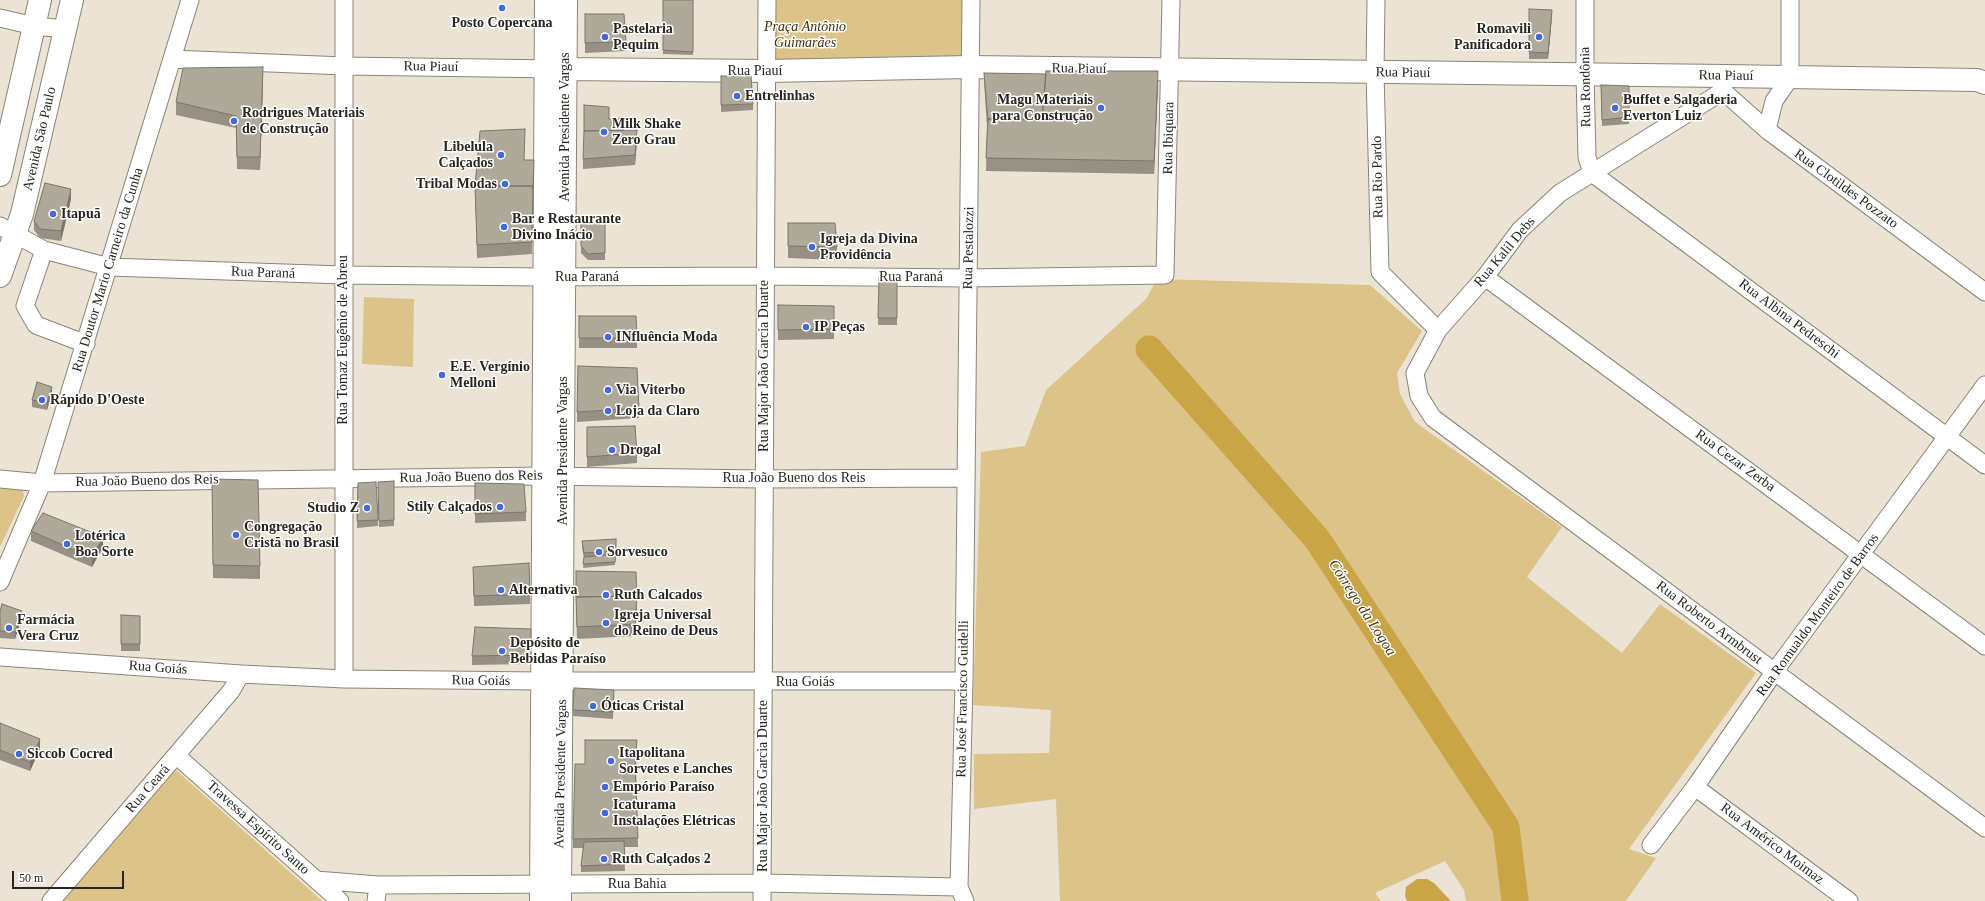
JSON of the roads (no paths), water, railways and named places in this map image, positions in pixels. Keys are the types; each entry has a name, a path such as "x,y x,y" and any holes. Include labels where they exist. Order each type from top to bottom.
{"main road":[{"path":"0,175 40,0"},
{"name":"Avenida São Paulo","path":"0,276 8,230 22,214 72,0"},
{"name":"Avenida Presidente Vargas","path":"546,0 556,69"},
{"name":"Avenida Presidente Vargas","path":"550,893 556,69 566,0"},
{"name":"Rua Piauí","path":"556,69 766,71 970,67 1584,75 1723,84 1790,78 1977,80 1985,83"}],"street":[{"name":"Rua Doutor Mario Carneiro da Cunha","path":"0,582 42,483 86,344 190,0"},
{"name":"Rua Tomaz Eugênio de Abreu","path":"344,0 344,679"},
{"name":"Rua Major João Garcia Duarte","path":"762,901 763,479 767,0"},
{"name":"Rua Pestalozzi","path":"965,497 971,0"},
{"name":"Rua Ibiquara","path":"1165,275 1171,0"},
{"name":"Rua Rio Pardo","path":"1376,0 1375,72 1380,272 1438,330"},
{"name":"Rua Rondônia","path":"1585,0 1584,75 1588,157 1592,173"},
{"path":"1767,130 1774,101 1790,78 1790,0"},
{"path":"0,18 34,26 65,29"},
{"name":"Rua Piauí","path":"172,59 344,66 556,69"},
{"name":"Rua Kalil Debs","path":"1433,418 1419,396 1415,373 1438,330 1485,276 1520,230 1560,193 1723,84"},
{"name":"Rua Clotildes Pozzato","path":"1723,84 1767,130 1985,292"},
{"name":"Rua Albina Pedreschi","path":"1592,173 1985,465"},
{"name":"Rua Paraná","path":"8,230 44,250 109,267 343,275 554,277 765,276 968,278 1165,275"},
{"path":"44,250 25,306 36,326 86,344"},
{"name":"Rua Cezar Zerba","path":"1485,276 1985,646"},
{"name":"Rua Romualdo Monteiro de Barros","path":"1651,845 1695,787 1775,671 1862,555 1946,436 1985,385"},
{"name":"Rua Roberto Armbrust","path":"1433,418 1985,828"},
{"name":"Rua João Bueno dos Reis","path":"0,480 42,483 553,476 763,479 965,478"},
{"name":"Rua José Francisco Guidelli","path":"962,894 965,497"},
{"name":"Rua Goiás","path":"0,657 241,674 344,679 763,682 964,681"},
{"name":"Rua Ceará","path":"51,901 177,756 231,691 241,674"},
{"name":"Travessa Espírito Santo","path":"177,756 340,901"},
{"name":"Rua Américo Moimaz","path":"1695,787 1848,901"},
{"name":"Rua Bahia","path":"316,880 377,893 550,893 762,884 962,894"}],"waterway":[{"name":"Córrego da Logoa","path":"1149,349 1317,539 1506,827 1515,901"}],"place":[{"name":"Posto Copercana","path":"502,8"},
{"name":"Pastelaria Pequim","path":"605,37"},
{"name":"Romavili Panificadora","path":"1539,37"},
{"name":"Entrelinhas","path":"737,96"},
{"name":"Magu Materiais para Construção","path":"1101,108"},
{"name":"Buffet e Salgaderia Everton Luiz","path":"1615,108"},
{"name":"Rodrigues Materiais de Construção","path":"234,121"},
{"name":"Milk Shake Zero Grau","path":"604,132"},
{"name":"Libelula Calçados","path":"501,155"},
{"name":"Tribal Modas","path":"505,184"},
{"name":"Itapuã","path":"53,214"},
{"name":"Bar e Restaurante Divino Inácio","path":"504,227"},
{"name":"Igreja da Divina Providência","path":"812,247"},
{"name":"IP Peças","path":"806,327"},
{"name":"INfluência Moda","path":"608,337"},
{"name":"E.E. Vergínio Melloni","path":"442,375"},
{"name":"Via Viterbo","path":"608,390"},
{"name":"Rápido D'Oeste","path":"42,400"},
{"name":"Loja da Claro","path":"608,411"},
{"name":"Drogal","path":"612,450"},
{"name":"Stily Calçados","path":"500,507"},
{"name":"Studio Z","path":"367,508"},
{"name":"Congregação Cristã no Brasil","path":"236,535"},
{"name":"Lotérica Boa Sorte","path":"67,544"},
{"name":"Sorvesuco","path":"599,552"},
{"name":"Alternativa","path":"501,590"},
{"name":"Ruth Calcados","path":"606,595"},
{"name":"Igreja Universal do Reino de Deus","path":"606,623"},
{"name":"Farmácia Vera Cruz","path":"9,628"},
{"name":"Depósito de Bebidas Paraíso","path":"502,651"},
{"name":"Óticas Cristal","path":"593,706"},
{"name":"Siccob Cocred","path":"19,754"},
{"name":"Itapolitana Sorvetes e Lanches","path":"611,761"},
{"name":"Empório Paraíso","path":"605,787"},
{"name":"Icaturama Instalações Elétricas","path":"605,813"},
{"name":"Ruth Calçados 2","path":"604,859"}],"park label":[{"name":"Praça Antônio Guimarães","path":"805,36"}]}
